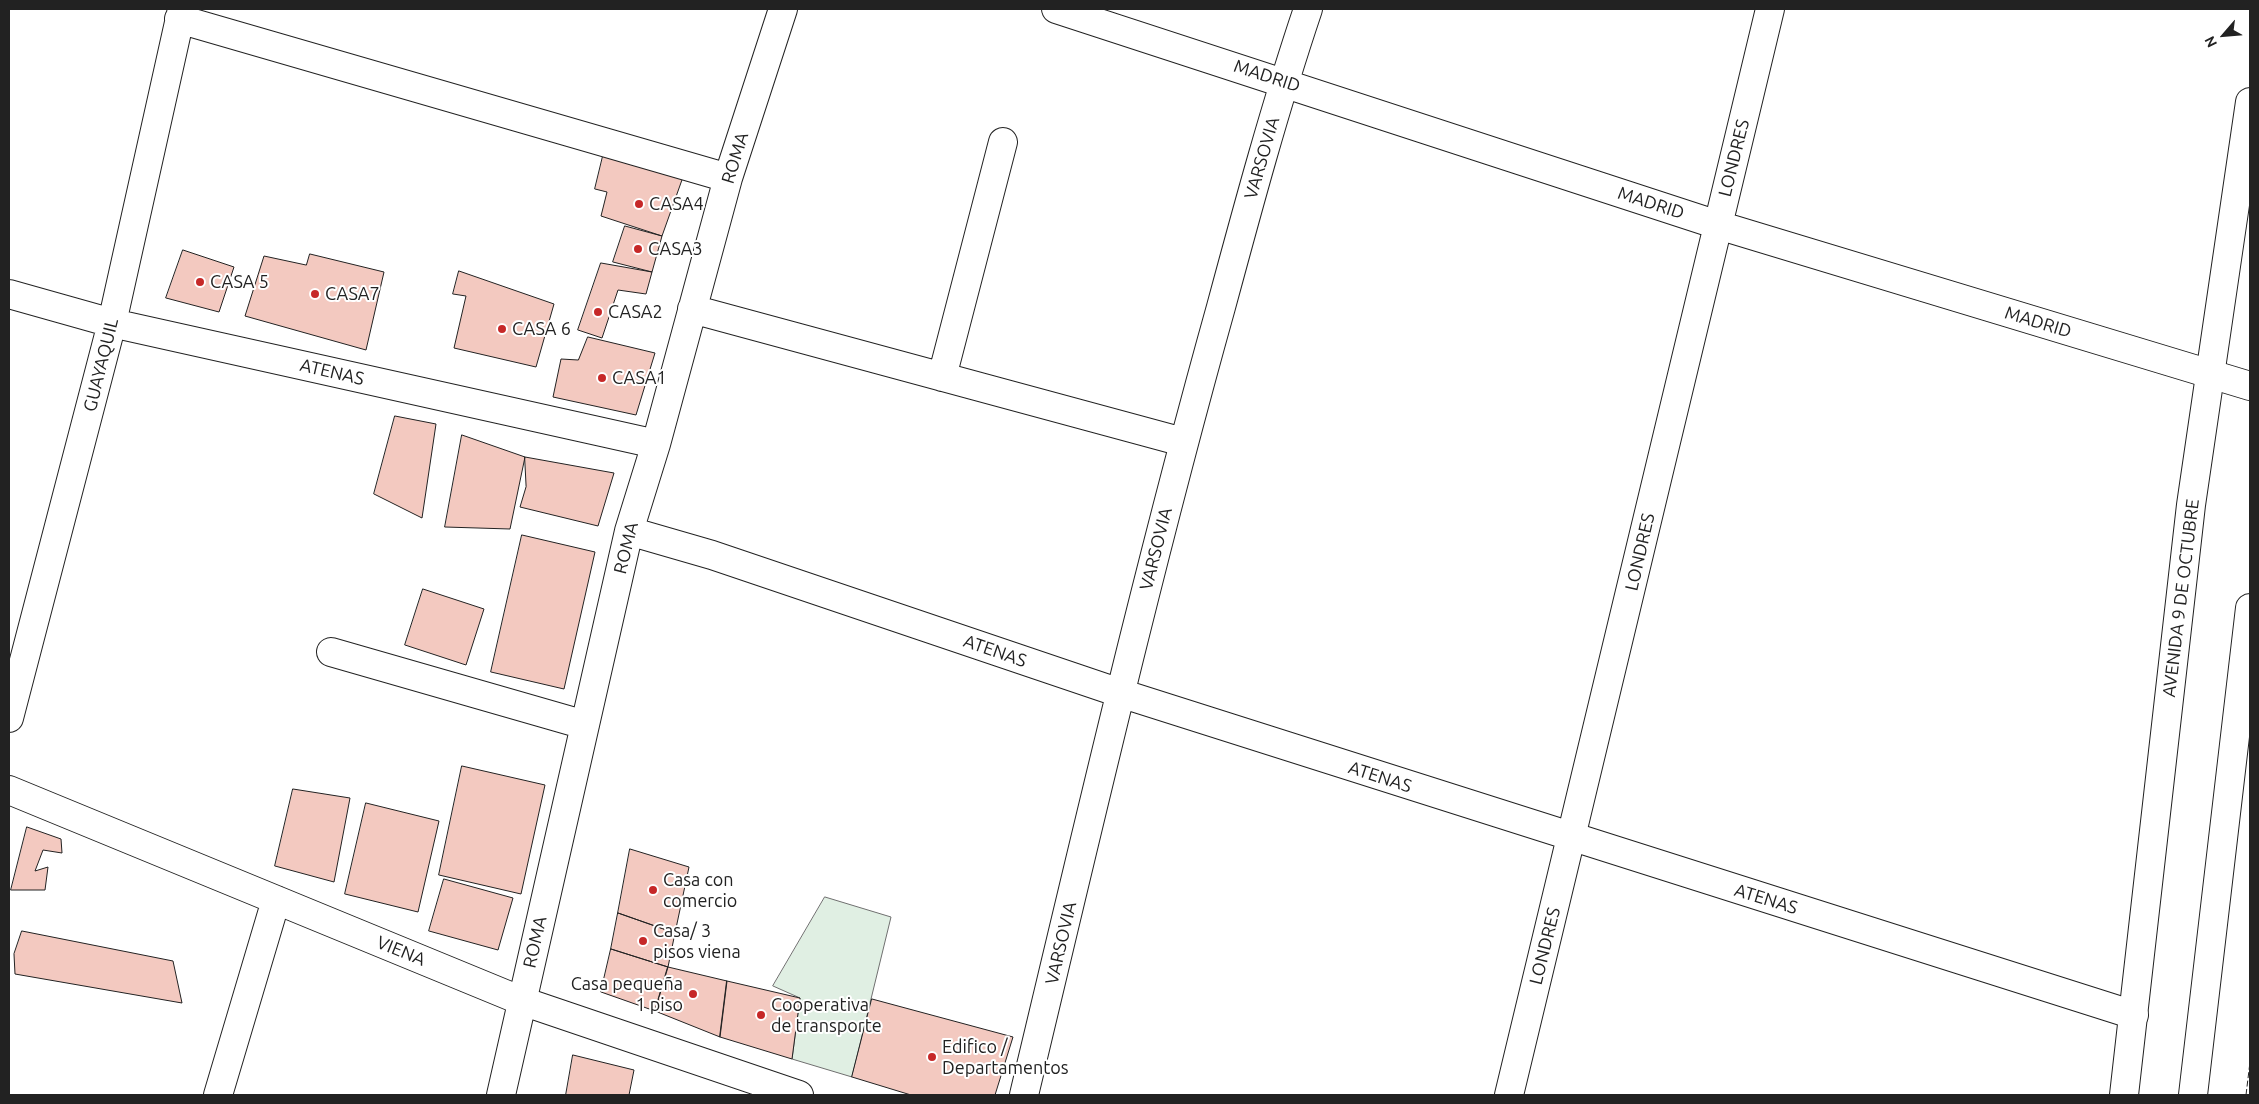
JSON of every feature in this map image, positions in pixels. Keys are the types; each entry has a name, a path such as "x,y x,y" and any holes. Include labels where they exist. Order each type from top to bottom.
{"street":[{"name":"ROMA","path":"501,1095 629,530 656,444 728,178 782,9"},
{"name":"MADRID","path":"1056,9 1718,225 2250,386"},
{"name":"VARSOVIA","path":"1024,1095 1120,693 1183,442 1283,82 1308,9"},
{"name":"LONDRES","path":"1509,1095 1770,9"},
{"path":"180,14 728,178"},
{"name":"GUAYAQUIL","path":"9,718 112,323 180,14"},
{"name":"AVENIDA 9 DE OCTUBRE","path":"2124,1095 2191,504 2250,102"},
{"path":"942,377 1003,142"},
{"name":"ATENAS","path":"9,294 112,323 656,444"},
{"path":"692,309 1183,442"},
{"name":"ATENAS","path":"629,530 712,555 1120,693 2134,1015"},
{"path":"2193,1095 2250,608"},
{"path":"331,652 585,725"},
{"name":"VIENA","path":"9,790 522,1001 799,1095"},
{"path":"218,1095 276,900"}],"green space":[{"path":"825,897 891,917 852,1077 792,1059 800,998 773,986"}],"building":[{"name":"CASA4","path":"603,156 683,177 662,236 601,216 607,192 595,189"},
{"name":"CASA3","path":"625,226 662,236 652,272 613,262"},
{"name":"CASA 5","path":"183,250 234,267 219,312 166,298"},
{"name":"CASA7","path":"310,254 384,272 366,350 245,316 264,256 306,265"},
{"name":"CASA2","path":"601,263 652,272 646,294 618,290 602,338 578,330"},
{"name":"CASA 6","path":"459,271 554,304 536,367 454,348 466,296 453,294"},
{"name":"CASA1","path":"588,337 655,353 636,415 553,397 561,359 578,360"},
{"path":"395,416 436,424 422,518 374,494"},
{"path":"462,435 525,457 510,529 445,527"},
{"path":"525,457 614,473 598,526 520,507 526,487"},
{"path":"522,535 595,552 564,689 491,672"},
{"path":"423,589 484,609 466,665 405,645"},
{"path":"462,766 545,785 521,894 439,875"},
{"path":"293,789 350,798 334,882 275,866"},
{"path":"366,803 439,821 418,912 345,894"},
{"path":"27,827 61,839 62,853 43,850 35,871 48,867 45,890 11,890"},
{"name":"Casa con comercio","path":"630,849 689,867 675,933 618,913"},
{"path":"444,879 513,898 498,950 429,931"},
{"name":"Casa/ 3 pisos viena","path":"618,913 675,933 668,967 611,949"},
{"path":"22,931 173,961 182,1003 15,974 14,954"},
{"path":"611,949 668,967 655,1011 601,992"},
{"name":"Casa pequeña 1 piso","path":"668,967 727,981 720,1037 655,1011"},
{"name":"Cooperativa de transporte","path":"727,981 800,998 792,1059 720,1037"},
{"name":"Edifico / Departamentos","path":"872,999 1013,1037 995,1095 911,1095 852,1077"},
{"path":"573,1055 634,1070 629,1095 566,1095"}],"fence":[{"path":"2246,1095 2250,1062"}],"place":[{"name":"CASA4","path":"639,204"},
{"name":"CASA3","path":"638,249"},
{"name":"CASA 5","path":"200,282"},
{"name":"CASA7","path":"315,294"},
{"name":"CASA2","path":"598,312"},
{"name":"CASA 6","path":"502,329"},
{"name":"CASA1","path":"602,378"},
{"name":"Casa con comercio","path":"653,890"},
{"name":"Casa/ 3 pisos viena","path":"643,941"},
{"name":"Casa pequeña 1 piso","path":"693,994"},
{"name":"Cooperativa de transporte","path":"761,1015"},
{"name":"Edifico / Departamentos","path":"932,1057"}]}
